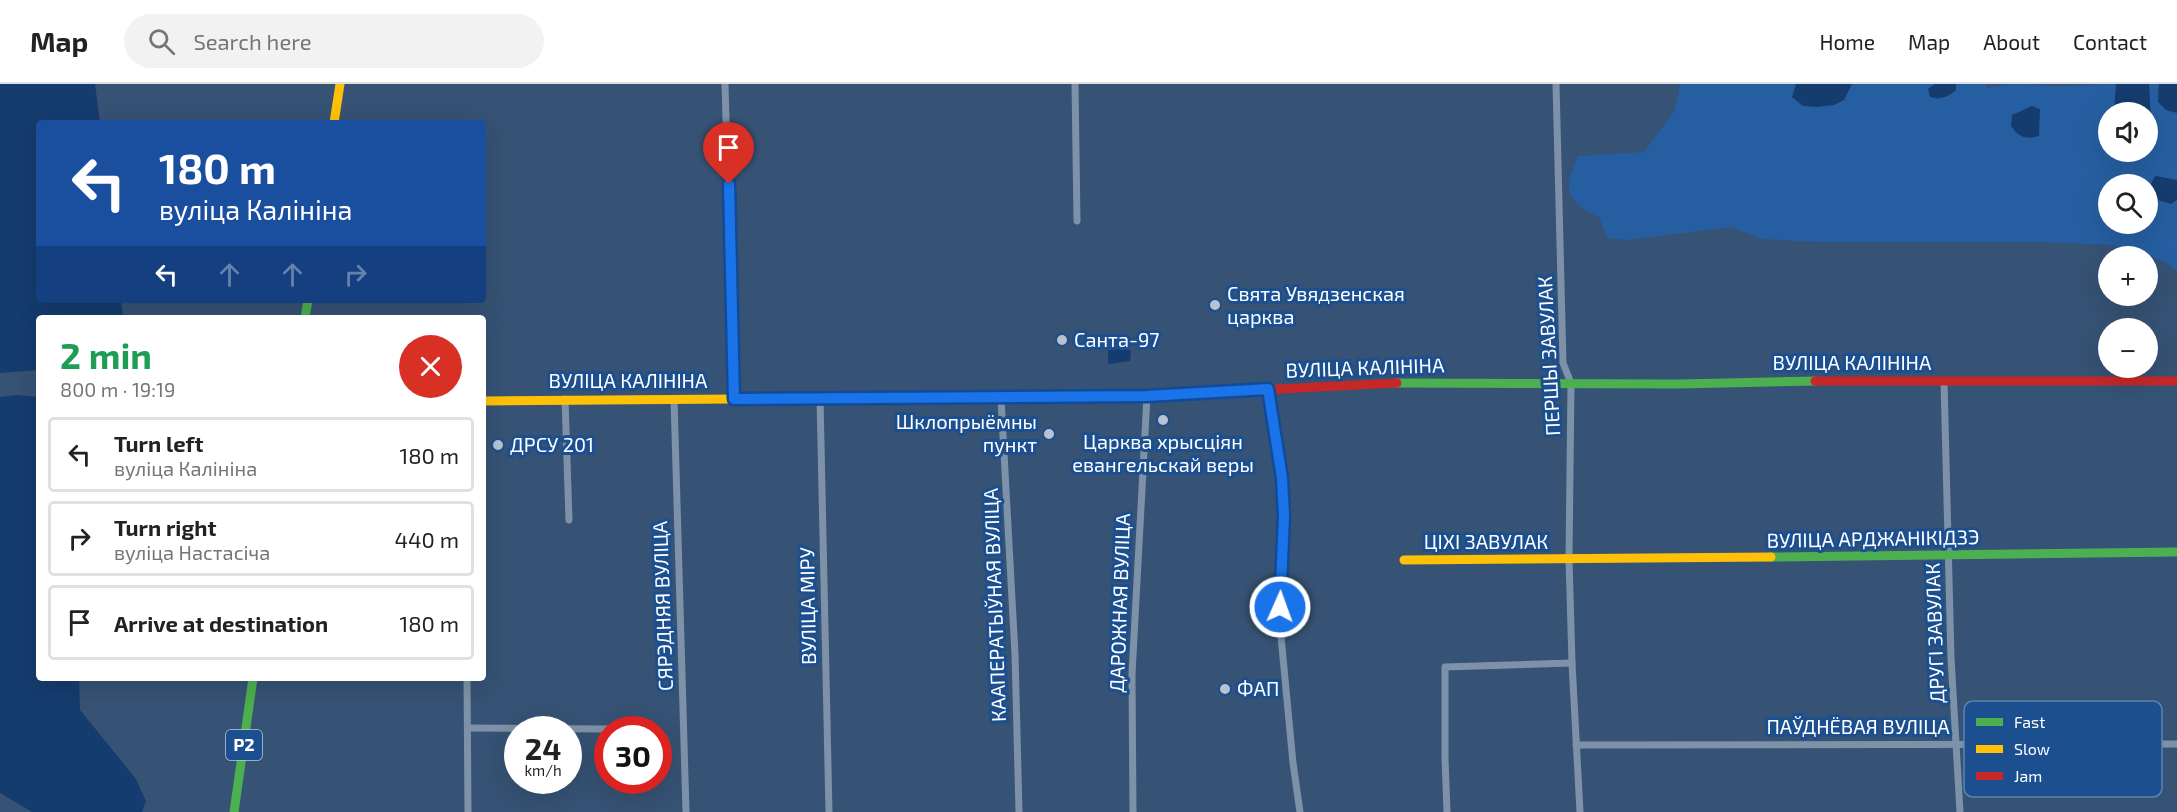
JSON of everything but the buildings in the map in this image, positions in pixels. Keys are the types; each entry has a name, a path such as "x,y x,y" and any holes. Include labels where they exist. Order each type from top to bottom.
{"street":[{"path":"334,120 340,84"},
{"path":"725,84 734,399"},
{"path":"1075,84 1077,221"},
{"name":"ПЕРШЫ ЗАВУЛАК","path":"1557,84 1563,363 1571,384 1569,560 1580,812"},
{"name":"ДРУГІ ЗАВУЛАК","path":"1944,381 1951,657 1960,812"},
{"name":"ВУЛІЦА КАЛІНІНА","path":"486,401 888,396 1001,398 1147,396 1389,383 2177,381"},
{"path":"1268,389 1282,478 1284,516 1280,626 1300,812"},
{"name":"ДАРОЖНАЯ ВУЛІЦА","path":"1133,812 1132,674 1147,396"},
{"name":"ВУЛІЦА МІРУ","path":"820,398 829,812"},
{"name":"КААПЕРАТЫЎНАЯ ВУЛІЦА","path":"1001,398 1015,654 1019,812"},
{"path":"565,399 569,520"},
{"name":"СЯРЭДНЯЯ ВУЛІЦА","path":"674,399 686,812"},
{"name":"ВУЛІЦА АРДЖАНІКІДЗЭ","path":"1569,560 2177,552"},
{"name":"ЦІХІ ЗАВУЛАК","path":"1404,560 1569,560"},
{"path":"1447,812 1444,758 1444,667 1572,663"},
{"name":"Р2","path":"234,812 253,681"},
{"path":"467,681 468,812"},
{"path":"468,728 594,729"},
{"name":"ПАЎДНЁВАЯ ВУЛІЦА","path":"1576,745 1964,743"},
{"name":"ПАЎДНЁВАЯ ВУЛІЦА","path":"2162,744 2177,744"}],"shaded area":[{"path":"0,84 95,84 100,120 36,120 36,303 121,303 123,315 36,315 36,370 0,373"},
{"path":"1680,84 1796,84 1792,98 1844,100 1852,84 1935,84 1928,89 1936,99 1949,96 1956,90 1956,84 1986,84 1987,88 2013,84 2058,86 2116,84 2115,102 2098,102 2098,162 2158,162 2158,102 2150,102 2149,84 2159,84 2157,92 2166,110 2177,113 2177,180 2158,177 2158,174 2098,174 2098,234 2158,234 2158,181 2171,204 2177,200 2177,271 2158,259 2158,246 2041,242 1818,242 1762,239 1731,227 1627,240 1607,238 1599,217 1579,206 1570,193 1570,178 1578,156 1644,152 1675,110"},
{"path":"1796,84 1852,84 1844,100 1834,105 1817,107 1803,106 1792,97"},
{"path":"1935,84 1956,84 1956,90 1944,97 1930,97 1928,89"},
{"path":"2116,84 2149,84 2150,102 2115,102"},
{"path":"2159,84 2177,84 2177,113 2166,110 2158,102"},
{"path":"2032,106 2040,109 2039,136 2030,138 2020,135 2011,126 2012,115"},
{"path":"2158,177 2177,180 2177,200 2171,204 2158,200"},
{"path":"1126,348 1131,351 1130,361 1108,364 1108,350"},
{"path":"17,395 36,397 36,681 79,681 80,710 136,779 146,801 142,812 32,812 0,793 0,397"}],"traffic: fast":[{"path":"306,315 308,303"},
{"path":"1397,383 1680,384 1815,381"},
{"path":"1771,557 2177,552"},
{"path":"234,812 253,681"}],"traffic: slow":[{"path":"334,120 340,84"},
{"path":"486,401 1003,397"},
{"path":"1404,560 1771,557"}],"traffic: jam":[{"path":"1815,381 2177,381"},
{"path":"1003,397 1147,396 1397,383"}],"place":[{"name":"Свята Увядзенская царква","path":"1215,305"},
{"name":"Санта-97","path":"1062,340"},
{"name":"Царква хрысціян евангельскай веры","path":"1163,420"},
{"name":"Шклопрыёмны пункт","path":"1049,434"},
{"name":"ДРСУ 201","path":"498,445"},
{"name":"ФАП","path":"1225,689"}],"route":[{"path":"729,184 734,399 888,396 1001,398 1147,396 1268,389 1282,478 1284,516 1280,607"}]}
